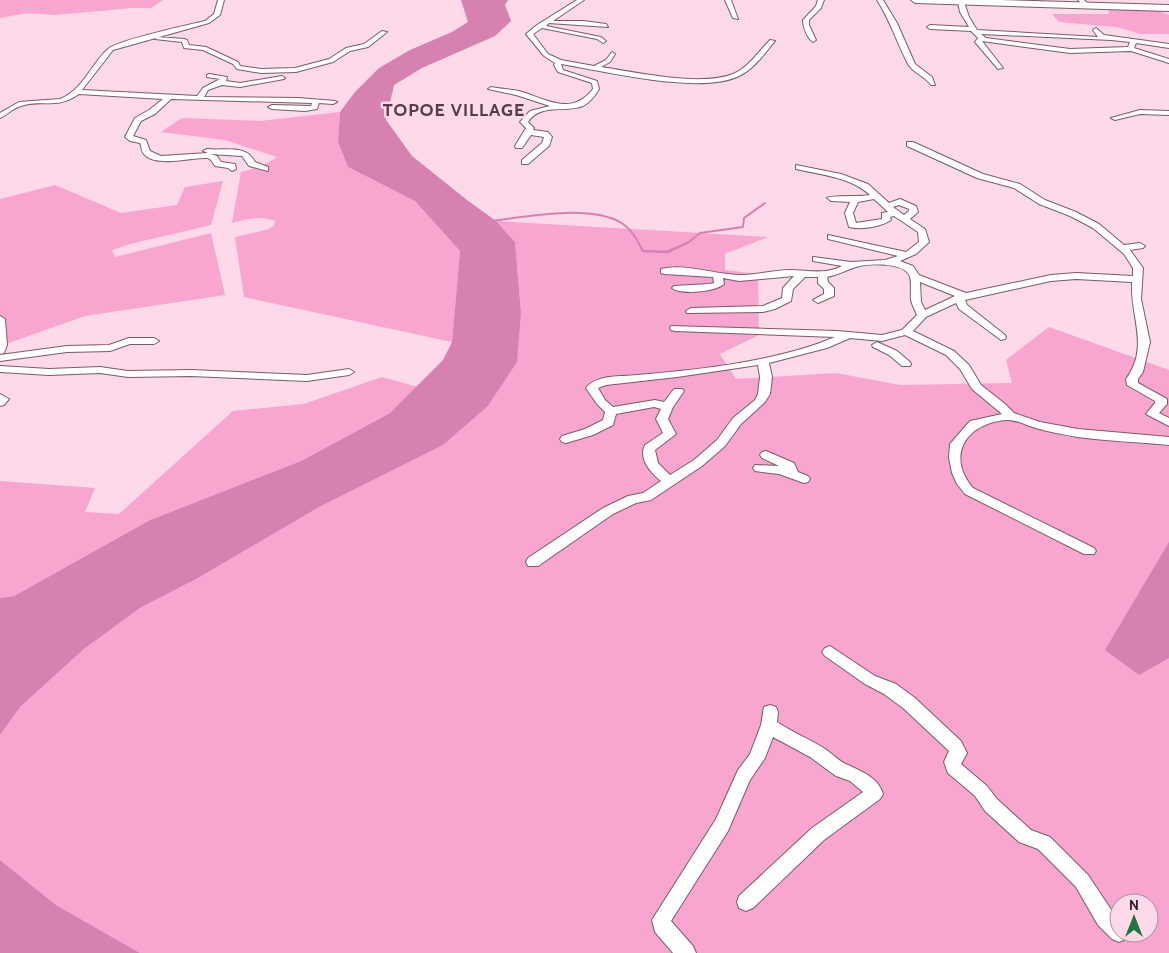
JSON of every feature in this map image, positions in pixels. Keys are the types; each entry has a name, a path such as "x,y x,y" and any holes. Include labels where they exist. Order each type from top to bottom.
{"main road":[{"path":"915,0 1169,8"},
{"path":"980,0 1083,2 1169,8"}],"street":[{"path":"0,116 19,104 66,100 78,92 108,52 151,37 211,20 217,15 222,0"},
{"path":"581,0 530,33 530,36 546,55 559,62 674,79 723,80 737,75 757,58 772,41"},
{"path":"728,0 736,18"},
{"path":"813,40 806,25 806,20 818,7 821,0"},
{"path":"880,0 886,7 889,19 894,24 912,65 930,78 933,84"},
{"path":"961,2 961,10 981,39 1070,51 1097,52 1132,45 1169,46"},
{"path":"543,24 583,23 606,26"},
{"path":"543,24 565,32 601,40 612,39"},
{"path":"930,27 1109,39"},
{"path":"565,32 577,28"},
{"path":"1096,30 1099,35 1132,45 1169,62"},
{"path":"151,37 185,41 186,47 208,49 236,63 237,66 256,70 291,71 331,61 348,49 366,46 384,32"},
{"path":"981,39 978,42 981,47 1000,68"},
{"path":"596,67 611,61 612,54"},
{"path":"1153,55 1169,56"},
{"path":"519,146 526,139 529,132 530,128 524,122 531,113 554,107 568,107 583,103 589,99 596,89 595,82 560,71 557,65 559,62"},
{"path":"208,76 225,78 221,83"},
{"path":"200,98 205,88 221,83 240,85 282,78"},
{"path":"690,88 712,81"},
{"path":"491,89 517,93 554,107"},
{"path":"78,92 333,102"},
{"path":"170,96 152,112 138,120 129,136 142,140 145,143 148,155 177,159 208,156 215,158 218,164 232,166 232,169"},
{"path":"272,107 311,108 317,104 316,101"},
{"path":"1116,118 1140,112 1169,113"},
{"path":"525,162 546,144 548,137 545,134 529,132"},
{"path":"910,144 974,173 1017,186 1042,202 1063,209 1096,226 1123,248 1138,268 1136,299 1145,342 1138,372 1132,383 1134,386 1161,399 1161,404 1152,414 1169,422"},
{"path":"177,159 196,150 218,153 238,152 248,154 251,157 252,164 264,169"},
{"path":"799,167 857,182 877,196 895,213 919,227 925,236 922,246 905,256 877,262 851,265 816,259"},
{"path":"831,198 855,200 877,196"},
{"path":"855,200 850,213 852,225 861,226 887,220 885,215 895,213"},
{"path":"887,206 900,202 913,208 914,212 904,219"},
{"path":"831,237 905,256"},
{"path":"1123,248 1140,246"},
{"path":"905,256 913,273 916,302 922,315"},
{"path":"877,262 901,264 913,273 961,297"},
{"path":"664,271 739,278 788,273 822,275 836,273 851,265"},
{"path":"776,268 788,273"},
{"path":"691,311 746,311 776,306 787,299 788,288 802,274"},
{"path":"677,288 710,288 717,286 720,279 717,275"},
{"path":"818,300 830,296 829,288 823,283 822,275"},
{"path":"675,328 882,338 906,332 922,315 961,297 1067,276 1136,280"},
{"path":"961,297 963,307 1001,337"},
{"path":"0,319 2,346 0,351"},
{"path":"906,332 950,353 965,368 976,387 1001,406 1010,416"},
{"path":"611,411 592,392 592,388 596,384 763,362 823,346 848,335"},
{"path":"0,358 67,349 110,348 129,341 154,341"},
{"path":"877,345 893,353 906,364"},
{"path":"533,562 608,511 633,499 646,497 670,482 698,463 721,443 737,422 759,402 764,394 766,377 763,362"},
{"path":"0,369 49,372 71,370 128,374 191,373 308,378 349,372"},
{"path":"670,482 654,470 648,458 649,448 670,434 662,419 667,407 678,391"},
{"path":"0,397 3,399 0,403"},
{"path":"611,411 655,402 667,407"},
{"path":"566,440 589,432 609,422 611,411"},
{"path":"1089,551 970,490 963,484 955,458 956,444 974,424 1010,416 1038,425 1078,433 1169,441"},
{"path":"759,468 773,469 798,477 790,466 766,455"},
{"path":"830,652 870,680 890,689 909,703 955,746 959,753 952,762 954,768 981,790 991,805 1025,836 1044,843 1067,868 1082,880 1109,922"},
{"path":"686,953 662,925 661,920 722,824 744,775 756,758 769,719 788,738 816,752 842,771 855,775 873,790 874,794 818,834 746,902"}],"shaded area":[{"path":"0,0 163,0 151,8 55,15 27,13 0,18"},
{"path":"461,0 508,0 505,5 511,21 495,36 422,68 394,85 386,120 412,156 496,221 515,242 521,312 517,362 487,407 443,445 319,507 198,578 140,608 84,649 20,707 0,735 0,598 14,596 150,520 301,461 390,413 443,360 452,342 460,251 415,201 348,167 338,142 340,112 355,92 379,68 410,50 452,32 468,22"},
{"path":"1108,6 1151,8 1169,15 1169,34 1140,34 1117,27 1059,22 1052,14 1109,14"},
{"path":"340,112 338,142 348,167 415,201 460,251 452,342 244,297 235,237 266,230 274,226 275,221 259,218 232,223 241,172 261,167 277,157 225,140 161,132 182,118 260,121"},
{"path":"223,181 211,225 112,250 115,257 211,233 225,295 85,316 0,346 0,199 55,185 121,213 177,205 185,187"},
{"path":"496,221 768,237 725,254 725,270 758,274 759,335 720,354 736,379 836,373 900,385 1012,383 1006,360 1049,327 1169,370 1169,953 140,953 56,905 0,860 0,735 20,707 84,649 140,608 198,578 319,507 443,445 487,407 521,312 515,242"},
{"path":"382,377 418,387 390,413 301,461 150,520 14,596 0,598 0,481 95,488 85,512 119,514 233,411 304,404"},
{"path":"1169,542 1169,658 1139,675 1105,650"},
{"path":"0,860 56,905 140,953 0,953"}],"waterway":[{"path":"674,249 689,242 700,233 743,227 744,218 765,203"},
{"path":"493,221 542,214 595,214 610,218 626,226 642,249"},
{"path":"641,248 643,251 667,252 676,248"}],"district":[{"name":"TOPOE VILLAGE","path":"454,110"}]}
